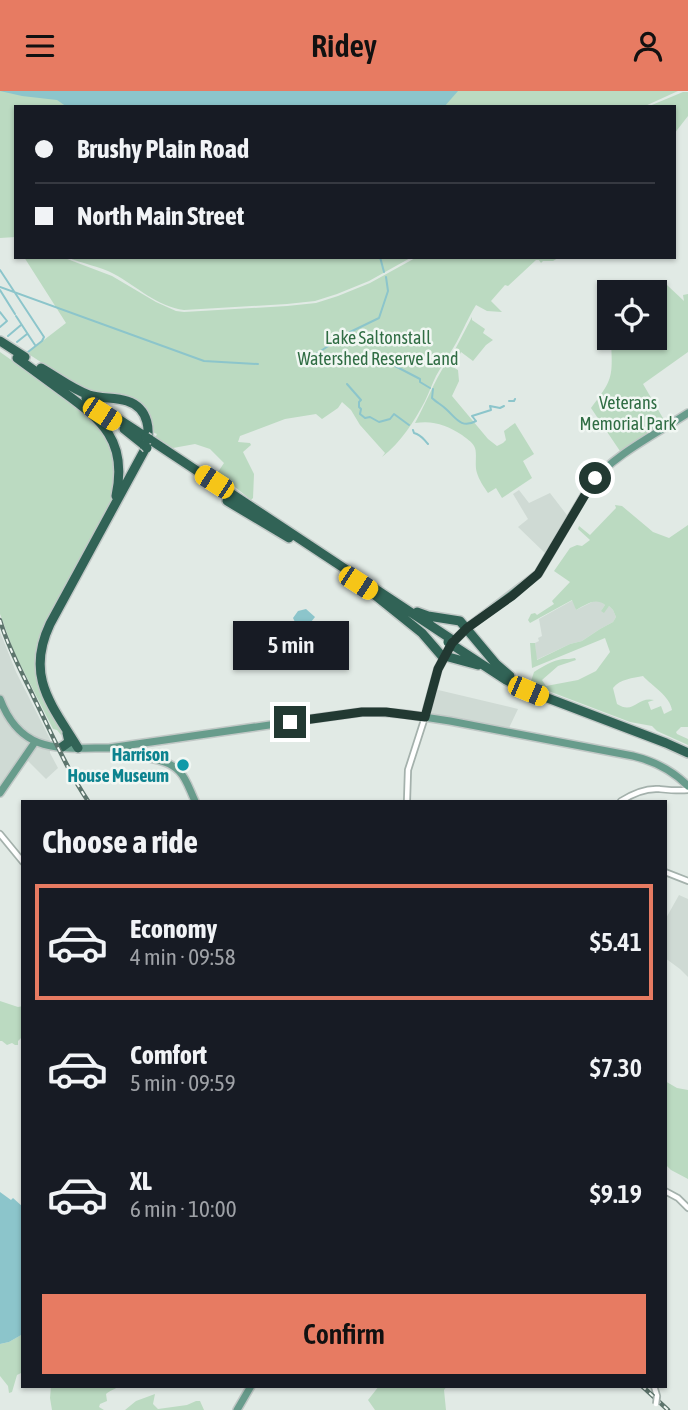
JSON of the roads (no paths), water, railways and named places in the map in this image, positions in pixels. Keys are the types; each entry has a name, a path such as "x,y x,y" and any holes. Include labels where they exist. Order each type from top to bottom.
{"highway":[{"path":"0,341 358,583 526,687"},
{"path":"0,347 377,589 506,680"},
{"path":"17,358 98,419 111,439 117,459 118,479 113,504 47,626 41,645 41,686 50,708 61,722"},
{"path":"41,368 87,394 132,403 145,416 148,432 143,453 45,636 40,655 41,679 48,700 78,748"},
{"path":"147,441 173,450"},
{"path":"228,486 268,518"},
{"path":"227,501 293,540"},
{"path":"358,583 417,629 444,656 474,663 506,680 688,751"},
{"path":"377,589 420,614 456,619 467,628 502,670 526,687"},
{"path":"62,747 69,742 67,731"}],"main road":[{"path":"425,717 431,690 444,656 456,638 538,574 599,474 688,413"},
{"path":"1,703 16,728 35,742 78,748 128,745 362,712 386,712 639,757 668,770 688,788"},
{"path":"0,793 35,742"},
{"path":"128,745 126,750 132,755 159,759 173,766 184,777 195,800"},
{"path":"237,1410 250,1388"}],"street":[{"path":"407,800 408,770 425,717"},
{"path":"623,800 651,789 678,791 688,788"},
{"path":"0,834 21,860"},
{"path":"667,873 688,881"},
{"path":"667,1192 688,1208"},
{"path":"654,1388 657,1396 656,1407"}],"water":[{"path":"0,91 458,91 446,105 64,105 57,100"},
{"path":"306,609 315,617 310,630 280,650 272,647 277,628 288,623 293,629 299,630 293,618 298,611"},
{"path":"0,1192 21,1205 21,1335 0,1344"}],"waterway":[{"path":"381,259 384,272"},
{"path":"0,270 44,337 28,352"},
{"path":"307,360 348,333 379,318 388,291 386,277"},
{"path":"0,287 204,361 258,364"},
{"path":"0,290 15,314"},
{"path":"0,312 7,321 0,327"},
{"path":"16,316 35,345"},
{"path":"8,336 21,325"},
{"path":"17,342 27,334"},
{"path":"395,366 420,379 420,382 430,388"},
{"path":"347,384 361,400 360,414 365,418 370,417 379,422 390,419 394,414 409,425"},
{"path":"433,389 432,398 456,419 466,424 476,421 472,416 491,410 490,406 504,406"},
{"path":"509,401 515,399"},
{"path":"413,430 428,444"}],"railway":[{"path":"0,620 11,651 73,777 87,800"},
{"path":"644,1388 668,1410"}],"place":[{"name":"Harrison House Museum","path":"183,765"}],"park label":[{"name":"Lake Saltonstall Watershed Reserve Land","path":"378,348"},
{"name":"Veterans Memorial Park","path":"628,414"}]}
